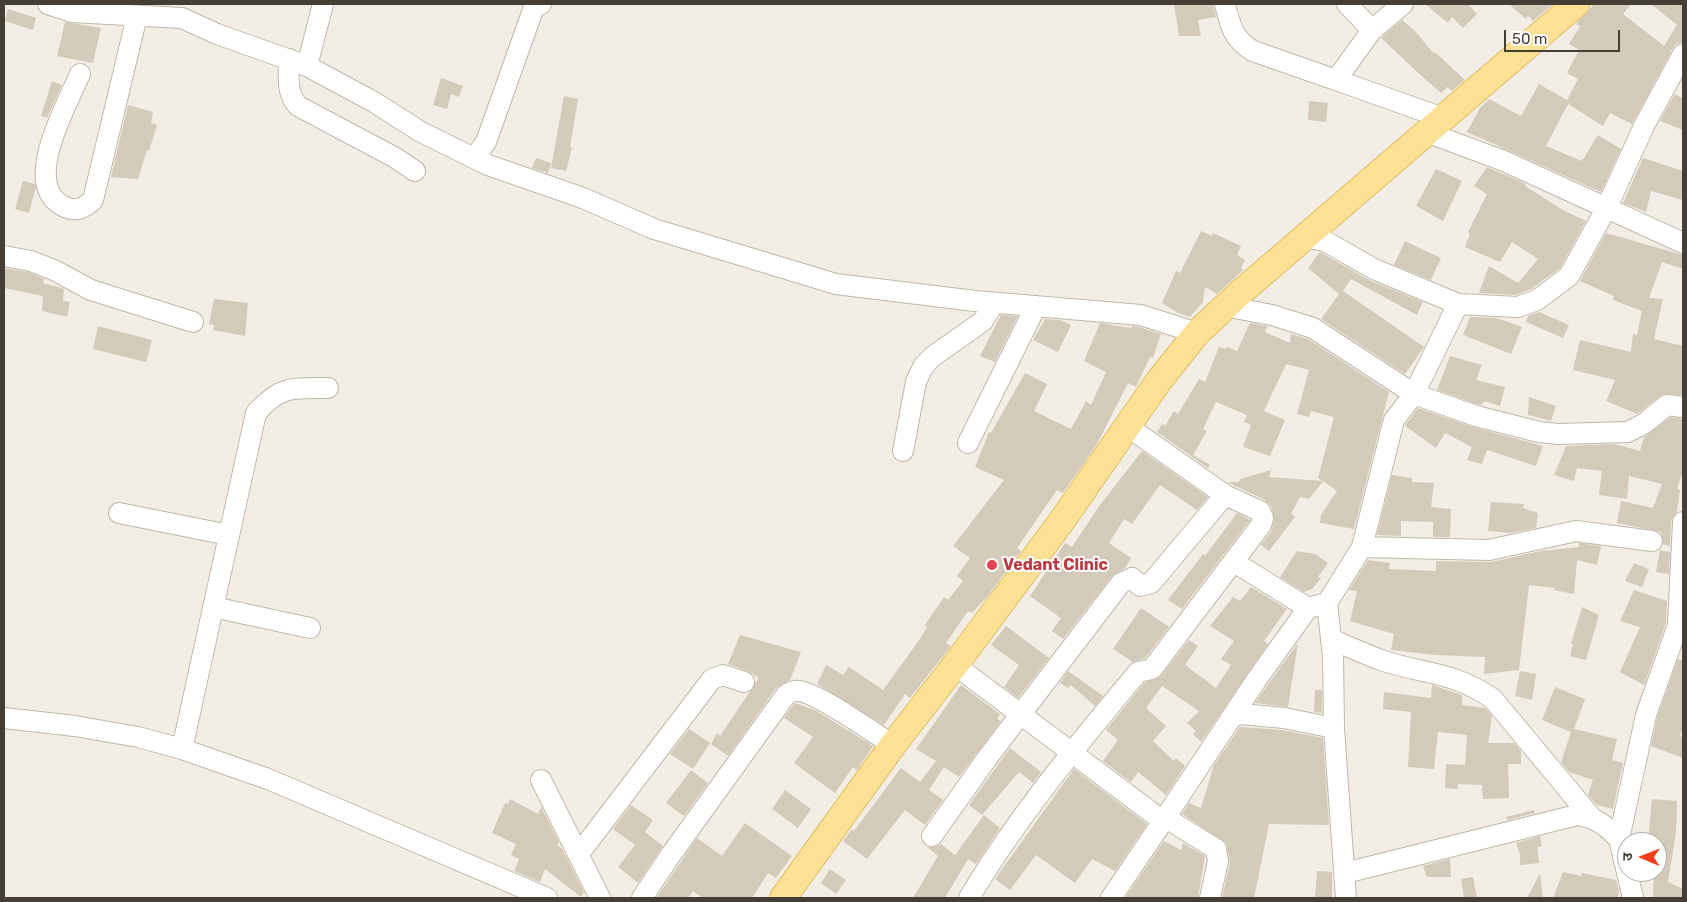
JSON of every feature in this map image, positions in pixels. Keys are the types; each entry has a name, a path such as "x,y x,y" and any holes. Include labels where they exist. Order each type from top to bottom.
{"main road":[{"path":"783,898 893,745 1061,522 1127,426 1197,333 1224,306 1576,4"}],"street":[{"path":"48,4 72,12 182,18 217,34 298,62 374,102 421,132 488,165 583,198 654,229 836,284 994,303 1141,315 1197,333"},
{"path":"323,4 289,88 291,99 298,106 394,157 415,171"},
{"path":"1225,4 1234,34 1241,44 1253,51 1336,80 1434,125 1504,162 1683,243"},
{"path":"1347,4 1372,30"},
{"path":"1336,80 1372,30 1403,4"},
{"path":"474,158 486,142 531,5"},
{"path":"80,74 47,153 45,169 46,184 51,196 69,209 82,209 94,200 137,16"},
{"path":"1304,237 1325,241 1374,270 1458,304 1498,304 1508,307 1537,300 1569,276 1606,209 1646,124 1678,81 1683,54"},
{"path":"4,256 31,261 54,270 91,290 193,322"},
{"path":"903,451 916,382 924,367 932,357 983,322 994,303"},
{"path":"1346,898 1334,728 1333,657 1327,603 1362,547 1394,420 1414,394 1458,304"},
{"path":"968,443 1036,306"},
{"path":"1224,306 1272,315 1313,328 1414,394 1476,416 1549,434 1628,432 1645,423 1667,405 1683,406"},
{"path":"182,749 256,413 271,397 292,388 328,388"},
{"path":"970,898 1010,834 1072,752 1138,672 1152,669 1261,525 1263,518 1260,511 1225,495 1127,426"},
{"path":"932,836 1021,714 1121,583 1132,578 1140,586 1151,583 1225,495"},
{"path":"119,513 229,535"},
{"path":"1621,832 1646,715 1678,625 1683,529"},
{"path":"1362,547 1489,550 1576,531 1652,542"},
{"path":"1234,562 1308,608"},
{"path":"1111,898 1257,679 1308,608 1327,603"},
{"path":"213,607 310,628"},
{"path":"1331,639 1381,660 1448,675 1474,686 1494,699 1591,817 1605,825 1617,837"},
{"path":"955,665 1164,819 1216,849 1218,861 1210,898"},
{"path":"578,855 712,679 723,675 744,682"},
{"path":"642,898 675,848 786,695 798,690 818,698 893,745"},
{"path":"1234,716 1240,714 1284,718 1334,728"},
{"path":"4,718 120,734 182,749 268,779 547,898"},
{"path":"541,780 600,898"},
{"path":"1345,873 1556,819 1577,815 1591,817"},
{"path":"1629,882 1633,898"}],"building":[{"path":"1174,4 1213,4 1216,17 1198,20 1201,36 1179,36"},
{"path":"1425,4 1468,4 1477,14 1463,28 1452,17 1448,23"},
{"path":"1509,4 1553,4 1533,21 1528,16 1526,19"},
{"path":"1594,4 1631,4 1623,14 1664,46 1677,25 1651,4 1683,4 1683,42 1676,44 1671,51 1669,50 1671,52 1632,124 1610,113 1603,126 1568,104 1546,146 1582,161 1598,135 1621,149 1601,192 1467,132 1480,108 1489,99 1521,116 1539,84 1567,100 1578,79 1567,73 1579,50 1569,44 1580,26 1576,24"},
{"path":"8,9 36,18 33,30 5,21"},
{"path":"1402,20 1416,32 1434,54 1435,52 1465,80 1452,91 1447,87 1441,93 1381,38"},
{"path":"65,22 101,28 93,63 57,56"},
{"path":"441,78 463,86 459,97 451,94 447,109 433,105"},
{"path":"52,81 62,85 47,118 41,116"},
{"path":"1675,94 1683,99 1683,130 1660,121"},
{"path":"564,96 578,99 570,147 572,148 566,171 551,168"},
{"path":"1309,101 1328,103 1326,122 1308,120"},
{"path":"128,105 153,112 151,123 157,125 138,179 111,177"},
{"path":"536,158 551,163 548,173 532,168"},
{"path":"1643,158 1683,171 1683,200 1651,191 1646,212 1623,203"},
{"path":"1487,167 1526,184 1525,186 1563,210 1586,221 1560,268 1531,289 1516,295 1479,293 1489,266 1518,283 1538,259 1512,242 1500,262 1465,247 1470,234 1468,232 1487,194 1474,186"},
{"path":"1436,169 1462,181 1443,221 1416,206"},
{"path":"23,181 35,184 36,187 29,213 15,209"},
{"path":"1201,231 1212,236 1213,233 1241,246 1237,255 1245,260 1241,268 1243,270 1217,294 1205,287 1203,302 1190,317 1178,313 1162,303 1176,271 1180,273"},
{"path":"1606,233 1683,255 1683,269 1662,262 1649,298 1663,299 1654,339 1683,346 1683,395 1663,394 1637,414 1606,401 1615,380 1573,370 1580,340 1631,352 1633,334 1637,335 1642,311 1613,300 1614,296 1580,281"},
{"path":"1405,241 1441,258 1431,280 1394,265"},
{"path":"1320,252 1369,280 1423,302 1417,315 1351,279 1343,291 1424,347 1405,374 1321,319 1339,294 1308,268"},
{"path":"4,268 28,272 44,279 43,283 64,289 63,301 70,302 67,317 42,311 43,296 4,288"},
{"path":"214,299 248,303 245,336 213,330 214,325 209,324"},
{"path":"1539,312 1569,325 1563,338 1526,322 1528,316"},
{"path":"1001,315 1018,316 995,362 980,356"},
{"path":"1470,317 1497,318 1522,327 1511,354 1463,335"},
{"path":"1045,319 1060,320 1071,325 1058,352 1033,340"},
{"path":"1100,323 1131,328 1132,326 1139,327 1161,334 1153,358 1150,357 1136,387 1128,383 1097,444 1063,493 1057,490 1017,548 1021,551 987,597 972,613 968,611 946,643 951,646 910,698 905,694 884,725 817,684 826,665 843,675 849,667 883,690 920,639 927,627 925,625 944,597 948,600 963,581 957,576 970,558 953,546 1004,480 975,467 989,432 991,433 1025,373 1047,384 1034,411 1071,429 1086,401 1091,405 1106,372 1084,361"},
{"path":"1250,323 1268,326 1265,332 1290,343 1291,334 1308,339 1389,392 1354,529 1320,523 1321,515 1337,491 1318,478 1334,417 1311,411 1309,417 1297,414 1309,370 1286,364 1264,411 1285,420 1270,456 1243,447 1251,425 1244,422 1247,415 1216,402 1203,429 1207,431 1193,455 1210,465 1208,468 1157,432 1162,424 1165,426 1174,411 1178,414 1199,379 1205,382 1219,347 1225,349 1227,347 1237,351"},
{"path":"98,326 152,340 146,362 93,349"},
{"path":"1450,356 1482,365 1476,380 1505,387 1500,406 1484,401 1482,405 1479,405 1437,390"},
{"path":"1529,397 1556,406 1551,421 1528,415"},
{"path":"1418,408 1473,427 1543,446 1536,466 1487,450 1482,464 1467,460 1472,447 1445,433 1436,448 1405,426"},
{"path":"1671,417 1683,419 1683,471 1677,489 1680,490 1677,512 1671,521 1670,546 1663,544 1661,532 1617,523 1621,501 1653,508 1662,484 1629,476 1627,499 1599,495 1602,471 1577,468 1574,481 1554,475 1566,446 1615,444 1640,451 1644,437"},
{"path":"1142,451 1208,497 1197,510 1160,485 1132,524 1124,519 1109,543 1131,558 1125,568 1112,576 1063,639 1052,631 1061,618 1030,596 1065,543 1072,547 1100,505"},
{"path":"1271,470 1269,477 1323,481 1309,499 1300,497 1291,514 1295,517 1269,551 1261,545 1271,532 1274,521 1271,506 1265,500 1227,482 1239,482 1240,479"},
{"path":"1392,475 1412,478 1412,482 1434,483 1431,507 1451,509 1450,537 1433,537 1433,522 1401,521 1401,536 1377,535"},
{"path":"1491,502 1524,504 1523,508 1538,513 1536,528 1510,533 1488,531"},
{"path":"1237,513 1250,520 1182,609 1168,600 1203,554 1205,556"},
{"path":"1579,543 1601,546 1597,565 1577,560 1574,594 1554,590 1555,588 1529,585 1519,670 1484,674 1485,657 1436,655 1391,650 1394,634 1350,621 1357,591 1349,590 1368,560 1390,563 1389,569 1436,571 1436,561 1491,562 1541,551 1579,547"},
{"path":"1660,550 1670,552 1669,574 1656,572"},
{"path":"1297,551 1315,554 1328,563 1318,577 1321,578 1312,589 1304,592 1280,577"},
{"path":"1634,563 1649,569 1642,587 1625,581"},
{"path":"1251,587 1287,609 1264,641 1268,644 1201,742 1193,734 1196,731 1187,723 1199,711 1162,686 1146,708 1166,726 1153,741 1174,761 1176,758 1185,766 1166,795 1138,772 1131,782 1103,761 1118,740 1106,730 1144,683 1161,676 1189,640 1198,646 1185,665 1216,688 1231,665 1221,659 1234,641 1210,626 1233,597 1240,601"},
{"path":"1634,590 1667,601 1666,623 1644,685 1620,672 1640,627 1620,621"},
{"path":"1582,607 1599,615 1586,660 1570,656 1573,644 1571,644"},
{"path":"1141,608 1169,627 1145,658 1133,662 1113,649"},
{"path":"1006,626 1049,658 1018,698 1004,687 1019,665 991,645"},
{"path":"740,635 801,652 790,680 776,688 728,756 711,744 717,733 720,736 759,678 748,671 728,664"},
{"path":"1298,643 1288,707 1255,703 1267,686"},
{"path":"1678,659 1683,661 1683,727 1680,736 1683,738 1683,758 1651,746 1657,718"},
{"path":"1068,671 1103,696 1095,706 1071,685 1068,688 1060,683"},
{"path":"1520,671 1536,674 1532,700 1515,696"},
{"path":"961,685 1000,714 997,719 1001,721 959,777 944,767 929,790 943,800 925,825 905,810 867,859 843,841 852,829 854,831 901,768 920,782 936,761 916,749"},
{"path":"1432,685 1462,695 1462,705 1485,708 1492,716 1488,743 1514,743 1521,751 1521,764 1508,764 1509,798 1483,799 1482,785 1458,784 1458,789 1445,788 1446,764 1465,765 1467,735 1438,732 1434,769 1408,767 1411,712 1383,709 1384,692 1431,698"},
{"path":"1555,687 1585,699 1574,729 1617,739 1612,760 1623,763 1613,809 1597,805 1588,795 1593,780 1569,772 1561,762 1571,732 1542,720"},
{"path":"1315,690 1322,690 1322,713 1314,712"},
{"path":"795,703 815,710 873,746 857,770 853,767 835,793 794,763 813,737 784,718"},
{"path":"1240,727 1282,730 1323,738 1329,825 1269,824 1254,898 1222,898 1230,863 1226,843 1182,814 1189,803 1201,808 1214,765"},
{"path":"689,729 710,743 693,769 670,754"},
{"path":"1010,748 1041,772 1033,783 1019,772 982,815 969,805"},
{"path":"1074,769 1147,824 1115,871 1092,859 1075,883 1036,855 1010,890 995,879"},
{"path":"691,770 708,783 684,816 666,803"},
{"path":"785,790 811,809 798,828 772,809"},
{"path":"510,799 538,814 541,807 559,842 557,845 562,849 584,892 581,897 545,869 540,882 514,871 519,859 511,855 516,844 492,833 505,803 508,804"},
{"path":"1652,799 1677,801 1676,833 1668,882 1683,889 1683,898 1653,898 1654,882 1667,882 1667,832 1649,832"},
{"path":"631,805 653,820 645,832 663,846 638,883 618,867 635,845 613,829"},
{"path":"1534,810 1535,813 1508,820 1506,817"},
{"path":"984,815 1000,828 976,864 968,859 945,898 913,898 938,856 927,847 936,847 941,844 955,855"},
{"path":"745,823 792,856 776,878 768,873 752,898 703,898 693,891 688,898 657,897 697,838 722,856"},
{"path":"1540,836 1542,846 1537,847 1539,863 1520,865 1520,854 1516,843"},
{"path":"1164,841 1181,850 1183,843 1205,856 1198,898 1125,898"},
{"path":"1450,859 1451,877 1427,877 1423,866"},
{"path":"830,869 846,880 836,894 821,883"},
{"path":"1317,871 1332,872 1332,898 1315,898"},
{"path":"1563,872 1581,876 1582,873 1616,880 1619,891 1618,898 1553,898"},
{"path":"1540,873 1543,898 1527,898"},
{"path":"1473,877 1477,898 1464,898 1461,879"}],"place":[{"name":"Vedant Clinic","path":"992,565"}]}
